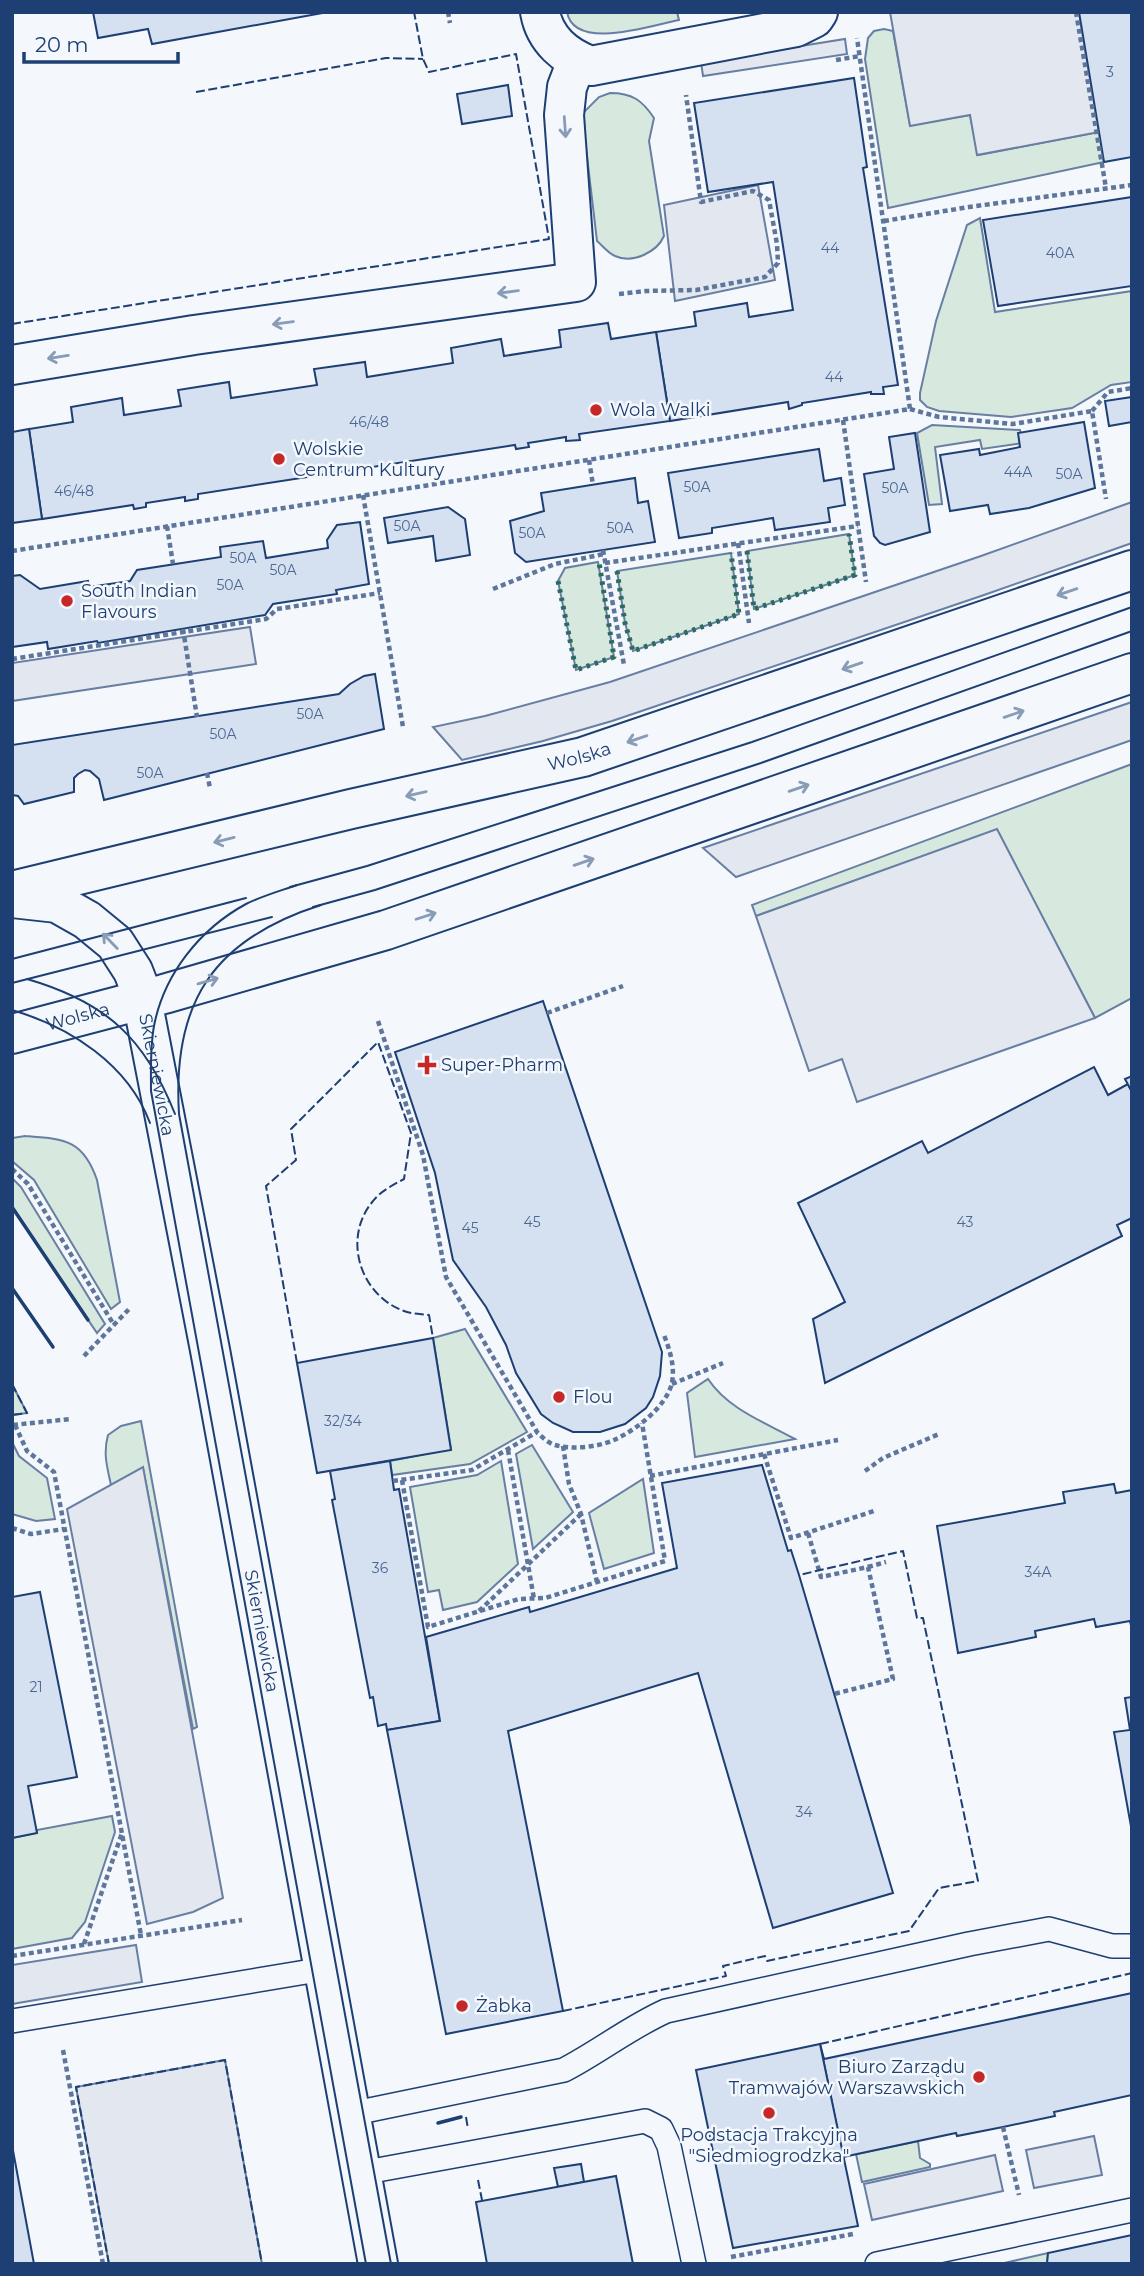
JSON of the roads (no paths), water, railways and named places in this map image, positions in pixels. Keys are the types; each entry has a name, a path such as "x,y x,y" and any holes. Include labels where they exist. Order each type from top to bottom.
{"street":[{"path":"540,12 549,37 564,52 584,63 796,27 814,18 818,12"},
{"path":"12,365 194,335 576,282 564,115 567,87 584,63"},
{"name":"Wolska","path":"12,891 339,812 583,757 1132,570"},
{"name":"Wolska","path":"12,1034 142,1000 430,915 1132,673"},
{"path":"12,898 57,903 86,920 115,943 133,971 142,1000"},
{"name":"Skierniewicka","path":"142,1000 211,1350 378,2264"}],"lane":[{"path":"350,2114 564,2070 592,2056 647,2020 669,2011 969,1944 1049,1929 1112,1945 1132,1945"},
{"path":"12,2021 324,1969"},
{"path":"361,2173 645,2121 661,2129 669,2146 694,2264"},
{"path":"877,2264 1132,2210"}],"tram line":[{"path":"290,887 367,866 752,742 1132,607"},
{"path":"313,907 375,890 761,763 1132,631"},
{"path":"297,885 252,901 229,914 186,955 166,989 154,1026 151,1091 366,2264"},
{"path":"12,959 246,898"},
{"path":"321,905 284,919 253,936 227,957 207,980 193,1008 183,1039 179,1074 179,1114 391,2264"},
{"path":"12,983 272,917"},
{"path":"27,979 79,999 119,1027 136,1044 150,1064 175,1114"},
{"path":"12,1010 55,1027 94,1051 127,1083 150,1123"}],"place":[{"name":"Wola Walki","path":"596,410"},
{"name":"Wolskie Centrum Kultury","path":"279,459"},
{"name":"South Indian Flavours","path":"67,601"},
{"name":"Super-Pharm","path":"427,1065"},
{"name":"Flou","path":"559,1397"},
{"name":"Żabka","path":"462,2006"},
{"name":"Biuro Zarządu Tramwajów Warszawskich","path":"979,2077"},
{"name":"Podstacja Trakcyjna \"Siedmiogrodzka\"","path":"769,2113"}]}
